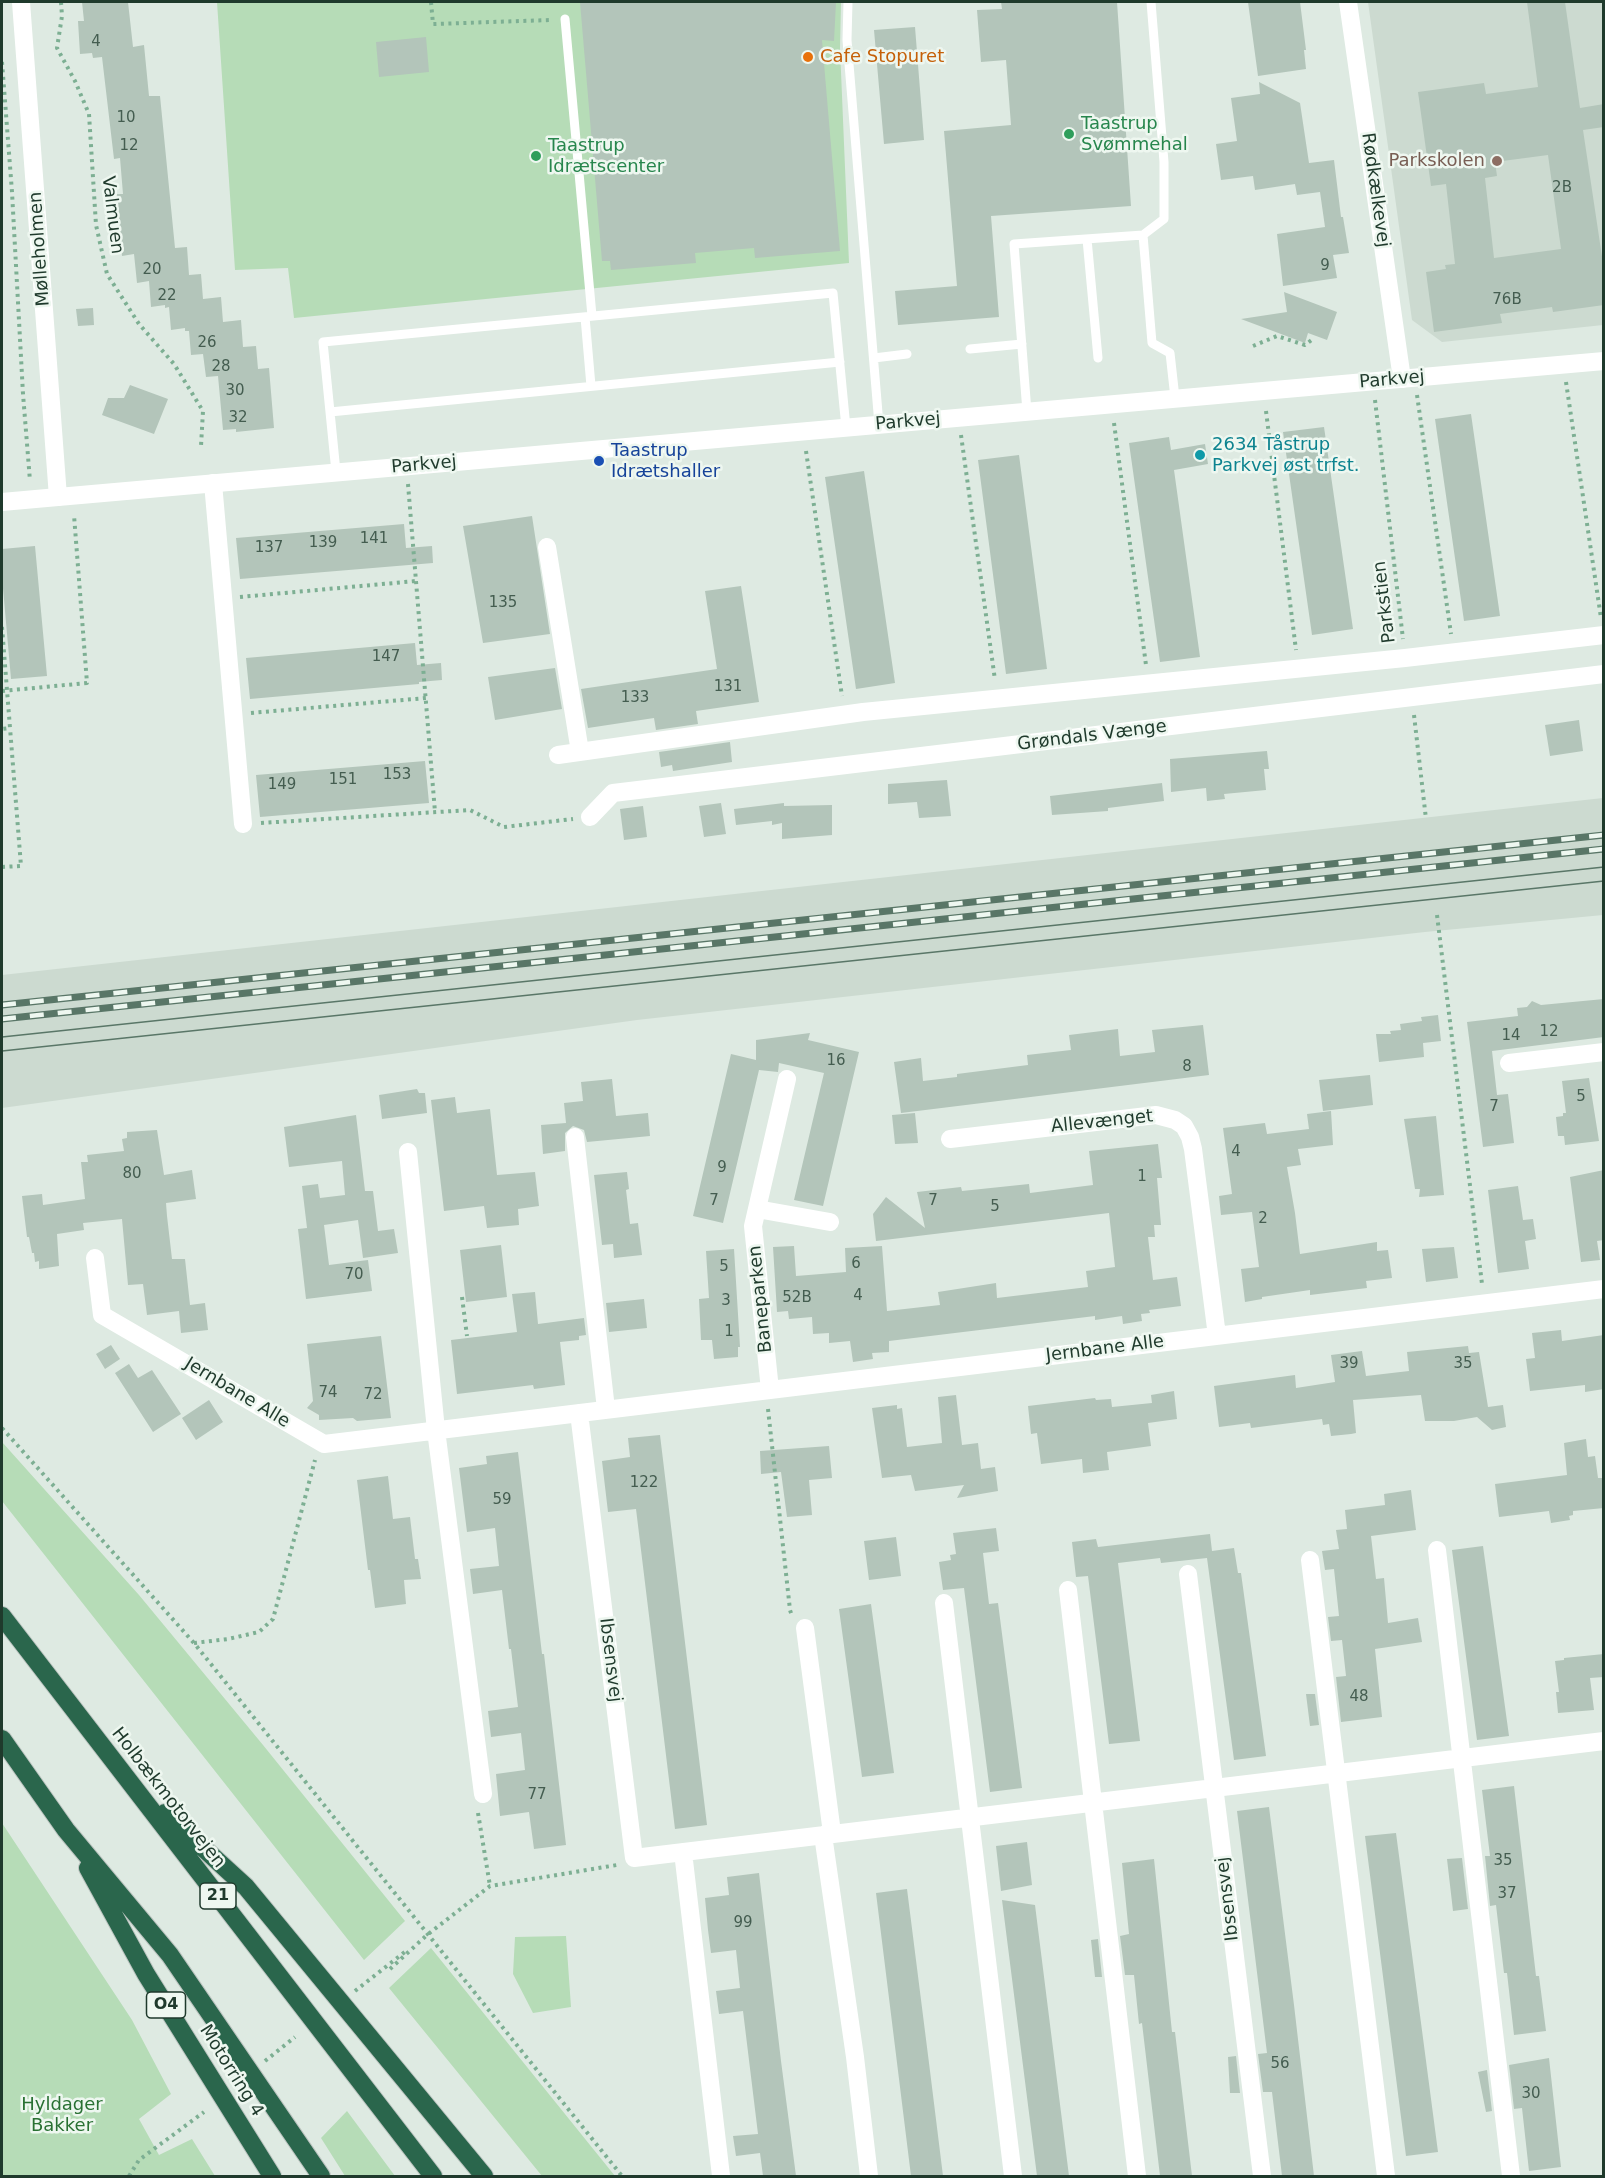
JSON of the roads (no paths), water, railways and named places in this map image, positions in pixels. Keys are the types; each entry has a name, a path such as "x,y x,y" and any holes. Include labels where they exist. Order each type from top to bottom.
{"highway":[{"name":"Holbækmotorvejen","path":"2,1616 433,2176"},
{"path":"2,1739 66,1830 170,1954 321,2176"},
{"path":"127,1778 246,1887 484,2176"},
{"name":"Motorring 4","path":"66,1830 146,1974 272,2176"}],"street":[{"name":"Mølleholmen","path":"21,2 65,496"},
{"name":"Rødkælkevej","path":"1348,2 1408,378"},
{"name":"Parkvej","path":"2,502 1604,361"},
{"path":"213,483 243,825"},
{"path":"547,547 580,752"},
{"path":"558,755 845,715 1453,653 1603,628"},
{"name":"Grøndals Vænge","path":"590,817 613,792 1604,674"},
{"path":"1509,1063 1604,1052"},
{"name":"Baneparken","path":"768,1390 753,1227 787,1079"},
{"name":"Allevænget","path":"950,1139 1156,1115 1175,1120 1187,1132 1193,1149 1217,1336"},
{"path":"575,1137 606,1409"},
{"path":"408,1152 436,1430 483,1794"},
{"path":"757,1209 830,1222"},
{"name":"Jernbane Alle","path":"95,1258 102,1316 320,1442 331,1443 1604,1289"},
{"name":"Ibsensvej","path":"579,1413 634,1858 683,1852"},
{"path":"1437,1550 1511,2176"},
{"path":"1311,1560 1386,2176"},
{"name":"Ibsensvej","path":"1188,1574 1262,2176"},
{"path":"1068,1590 1137,2176"},
{"path":"944,1604 1013,2176"},
{"path":"805,1628 869,2176"},
{"path":"720,2176 683,1852 1604,1741"}],"lane":[{"path":"848,2 847,40 879,425"},
{"path":"1027,412 1014,244 1143,235 1164,219 1164,162 1150,2"},
{"path":"564,19 588,317 591,386"},
{"path":"1143,235 1152,343 1170,353 1175,398"},
{"path":"1087,239 1098,358"},
{"path":"336,472 323,342 833,293 846,428"},
{"path":"970,349 1022,344"},
{"path":"874,358 907,354"},
{"path":"330,411 840,362"}],"tram line":[{"path":"2,1037 1604,867"},
{"path":"2,1051 1604,881"}],"railway":[{"path":"2,1005 1604,835"},
{"path":"2,1019 1604,849"}],"place":[{"name":"Cafe Stopuret","path":"808,57"},
{"name":"Taastrup Svømmehal","path":"1069,134"},
{"name":"Taastrup Idrætscenter","path":"536,156"},
{"name":"Parkskolen","path":"1497,161"},
{"name":"2634 Tåstrup Parkvej øst trfst.","path":"1200,455"},
{"name":"Taastrup Idrætshaller","path":"599,461"}],"park label":[{"name":"Hyldager Bakker","path":"62,2115"}]}
